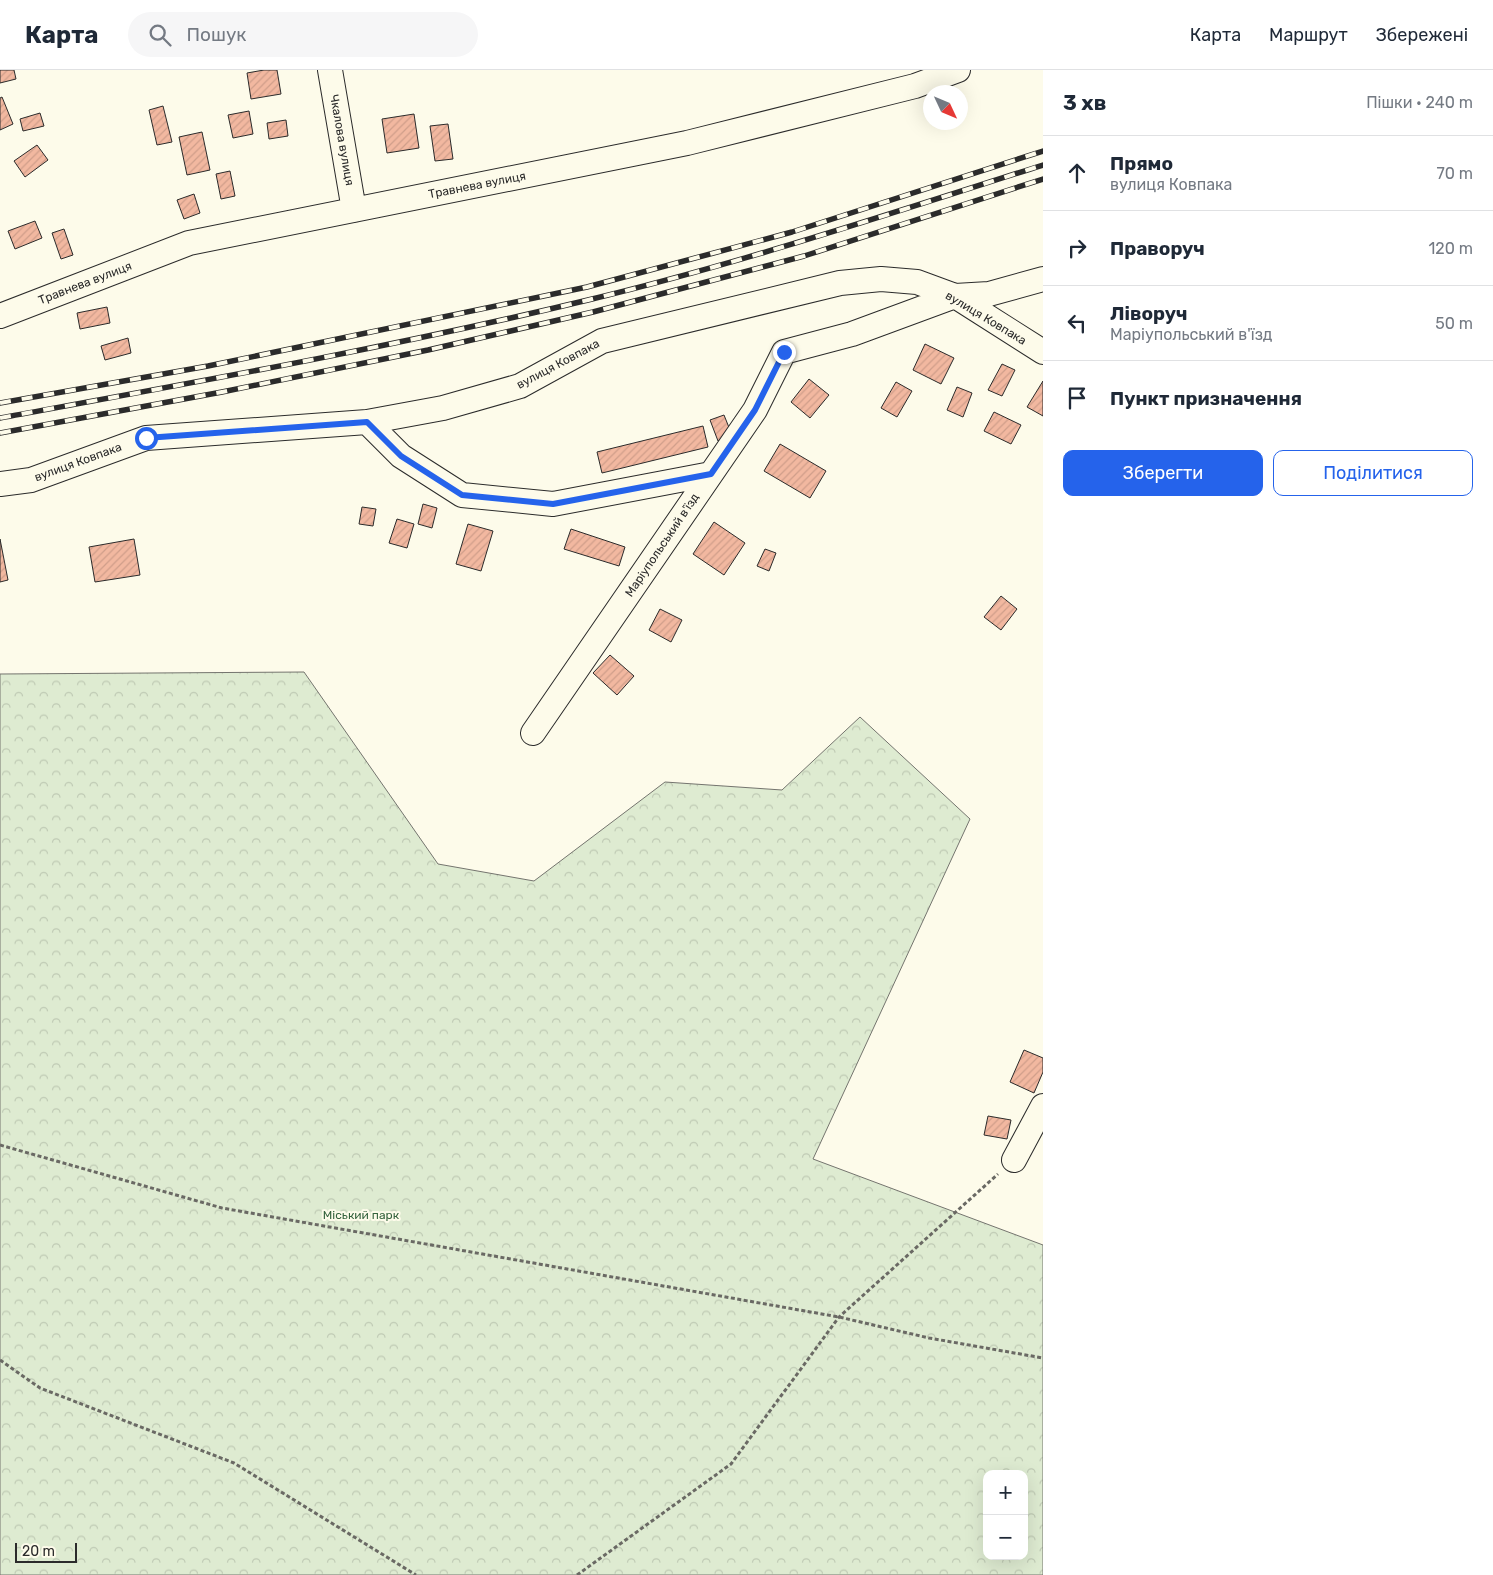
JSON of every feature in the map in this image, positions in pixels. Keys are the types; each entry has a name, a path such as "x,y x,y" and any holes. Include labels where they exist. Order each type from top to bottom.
{"street":[{"name":"Чкалова вулиця","path":"330,70 354,210"},
{"name":"Травнева вулиця","path":"2,310 189,243 687,143 913,78 958,70"},
{"name":"вулиця Ковпака","path":"0,484 31,480 146,438 367,422 443,408 520,386 602,341 840,283 880,279 917,282 955,296 1043,352"},
{"path":"955,296 989,294 1043,279"},
{"name":"Маріупольський в'їзд","path":"533,733 755,410 784,352 852,334 955,296"},
{"path":"367,422 401,456 462,495 553,504 711,474"},
{"path":"1014,1160 1043,1106"}],"path":[{"path":"1,1147 222,1208 838,1317 929,1338 1043,1358"},
{"path":"577,1575 731,1464 838,1317 1014,1160"},
{"path":"0,1360 40,1388 234,1464 416,1575"}],"green space":[{"name":"Міський парк","path":"304,672 438,864 534,881 665,782 782,790 860,717 970,819 813,1159 1043,1245 1043,1575 0,1575 0,674"}],"building":[{"path":"0,70 14,70 16,79 0,83"},
{"path":"277,70 281,94 251,99 247,73"},
{"path":"2,97 13,124 0,130 0,98"},
{"path":"163,106 172,142 157,145 149,110"},
{"path":"249,111 253,134 233,138 228,115"},
{"path":"40,113 44,126 23,131 20,119"},
{"path":"414,114 419,148 387,153 382,119"},
{"path":"286,120 288,136 269,139 267,123"},
{"path":"448,124 453,159 435,161 430,126"},
{"path":"202,132 210,170 187,175 179,137"},
{"path":"37,145 48,160 25,177 14,161"},
{"path":"230,171 235,196 221,199 216,174"},
{"path":"194,194 200,213 184,219 177,200"},
{"path":"35,221 42,238 15,249 8,231"},
{"path":"64,229 73,255 61,259 52,233"},
{"path":"107,307 110,323 80,329 77,313"},
{"path":"128,338 131,353 105,360 101,346"},
{"path":"925,344 954,358 941,384 913,370"},
{"path":"1002,364 1015,370 1002,396 988,390"},
{"path":"809,379 829,395 810,418 791,402"},
{"path":"1043,381 1043,416 1027,407"},
{"path":"896,382 912,391 897,417 881,408"},
{"path":"957,387 972,393 963,417 947,410"},
{"path":"994,412 1021,425 1011,444 984,431"},
{"path":"724,415 732,435 718,441 710,420"},
{"path":"703,426 708,447 602,473 597,452"},
{"path":"780,444 826,471 810,498 764,471"},
{"path":"423,504 437,508 432,528 418,524"},
{"path":"362,507 376,509 373,526 359,524"},
{"path":"397,519 414,524 407,548 389,543"},
{"path":"714,522 745,543 724,575 693,554"},
{"path":"468,524 493,531 481,571 456,564"},
{"path":"571,529 625,547 619,566 564,549"},
{"path":"0,539 8,580 0,582"},
{"path":"134,539 140,575 95,582 89,547"},
{"path":"765,549 776,553 769,571 757,566"},
{"path":"1001,596 1017,609 1001,630 984,617"},
{"path":"660,609 682,620 671,642 649,630"},
{"path":"610,655 634,676 617,695 593,673"},
{"path":"1024,1050 1043,1058 1043,1072 1034,1093 1010,1082"},
{"path":"988,1116 1011,1120 1007,1139 984,1135"}],"railway":[{"path":"0,403 208,366 587,287 792,232 1043,151"},
{"path":"0,418 368,348 515,317 646,286 760,254 1043,165"},
{"path":"0,433 222,392 428,350 593,312 804,256 1043,179"}],"route":[{"path":"146,438 367,422 401,456 462,495 553,504 711,474 755,410 784,352"}]}
